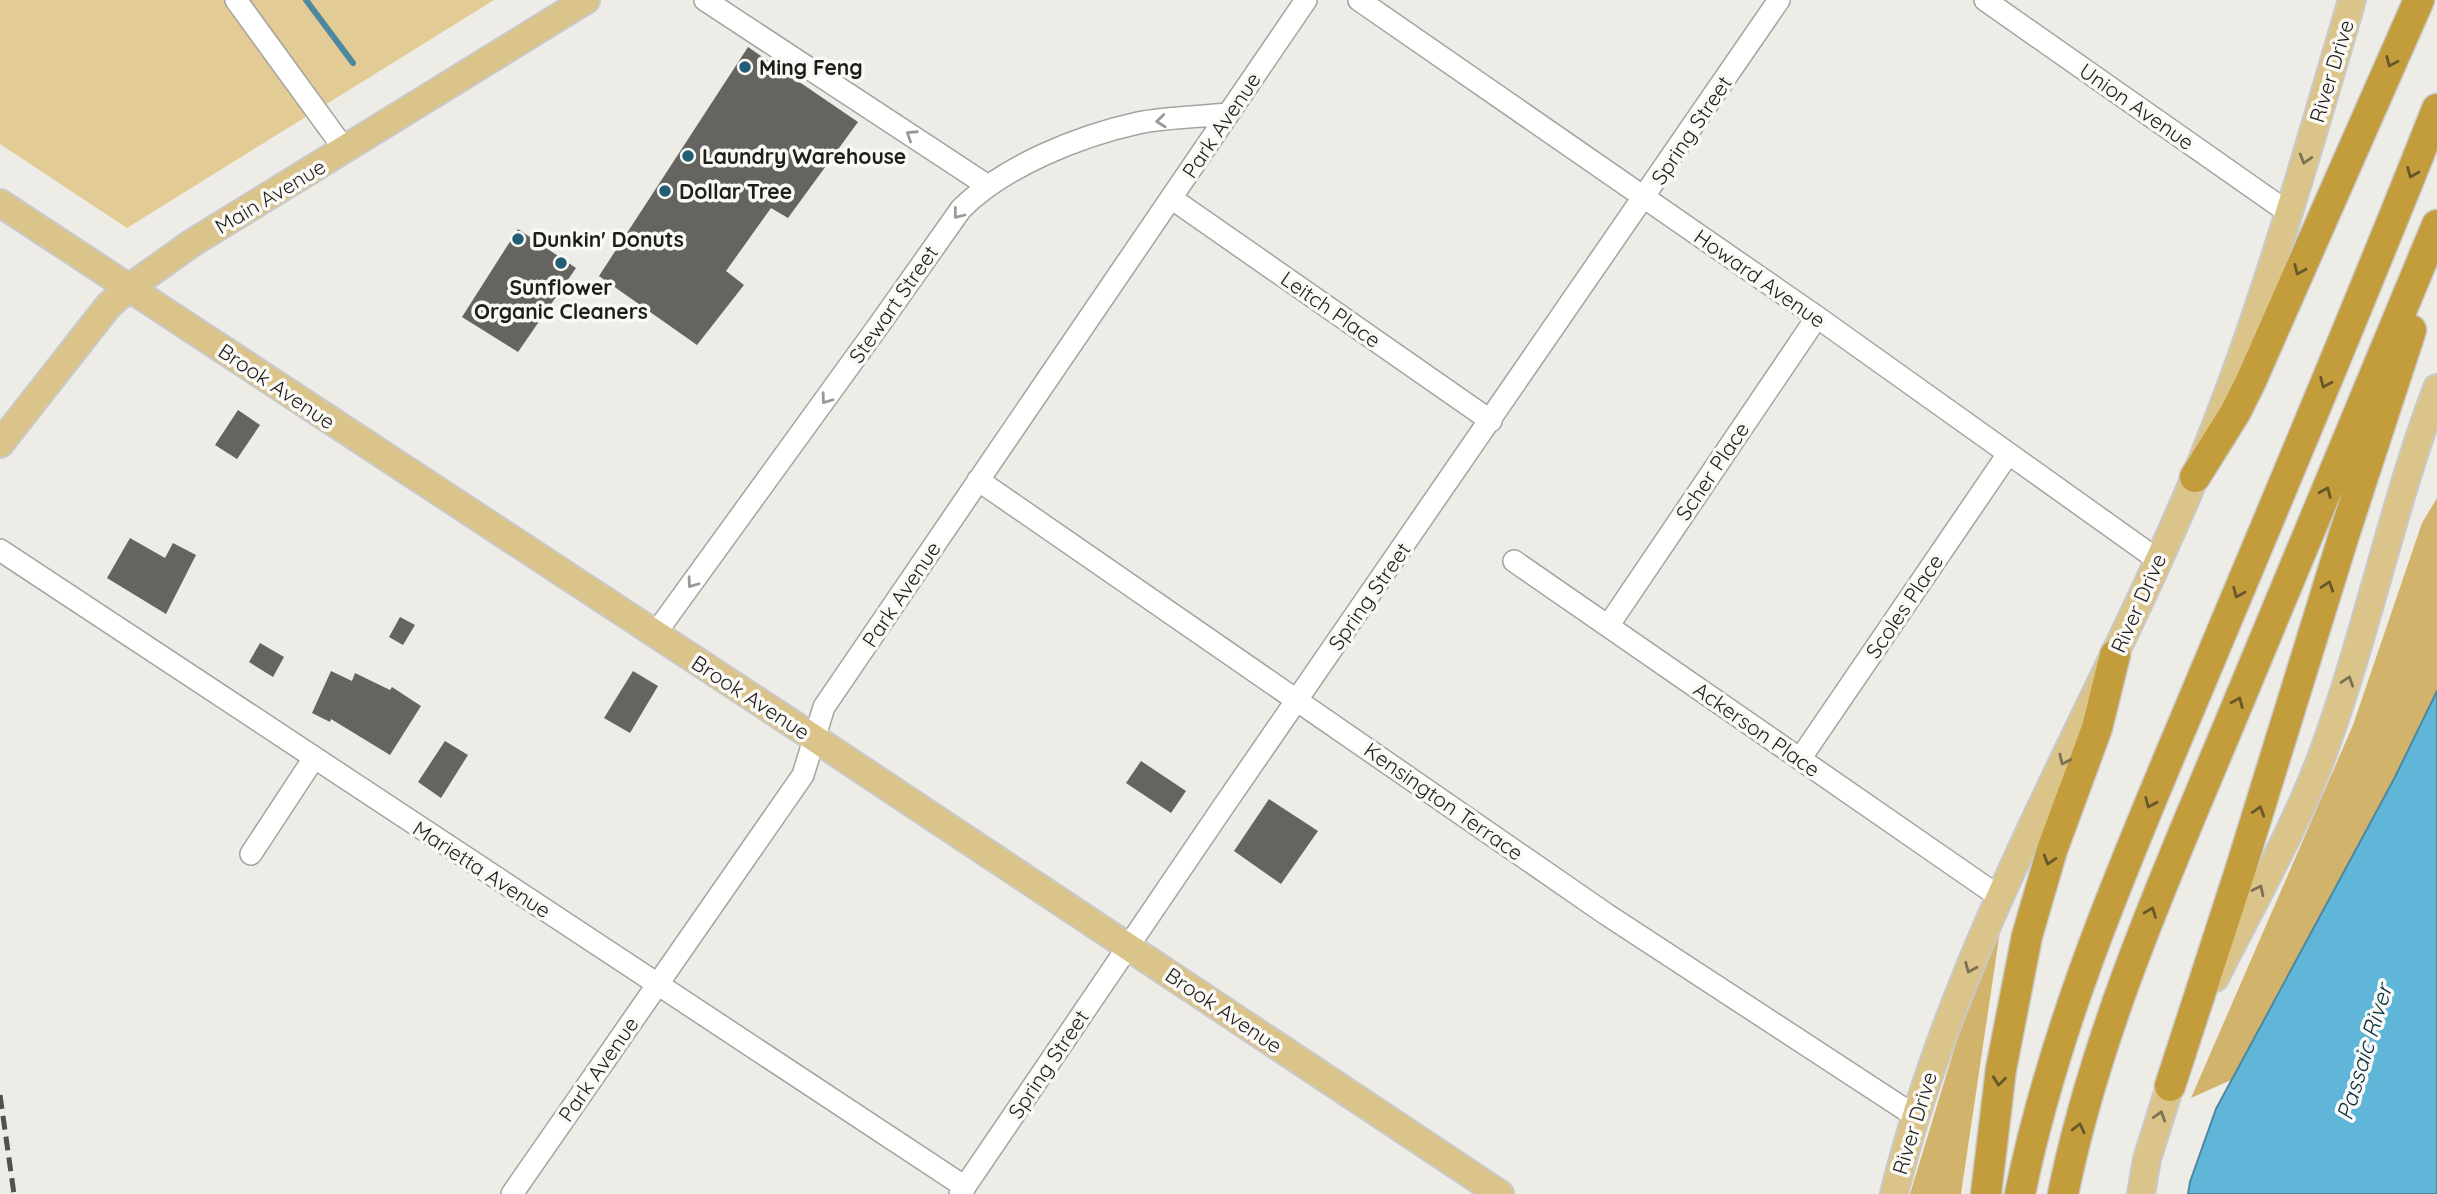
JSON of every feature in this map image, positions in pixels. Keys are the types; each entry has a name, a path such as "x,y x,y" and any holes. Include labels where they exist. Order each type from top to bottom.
{"highway":[{"path":"2195,477 2235,413 2251,381 2419,0"},
{"path":"2020,1194 2067,1019 2121,873 2376,262 2437,109"},
{"path":"2063,1194 2085,1106 2132,961 2437,225"},
{"path":"2170,1086 2244,859 2344,535 2399,372 2437,243"},
{"path":"1986,1194 2005,1047 2027,936 2052,850 2097,728 2115,655"}],"main road":[{"name":"Main Avenue","path":"0,444 109,305 129,288 192,243 586,0"},
{"name":"River Drive","path":"1894,1194 1915,1116 1955,1003 2195,477 2246,341 2289,213 2353,0"},
{"name":"Brook Avenue","path":"0,203 814,738 1500,1194"},
{"path":"2141,1194 2147,1159 2186,1040 2322,756 2352,668 2395,514 2437,388"},
{"path":"2395,514 2437,424"}],"street":[{"path":"236,0 345,150"},
{"path":"705,0 988,186"},
{"name":"Park Avenue","path":"512,1194 803,775 824,707 1306,0"},
{"name":"Howard Avenue","path":"1359,0 1817,317 2158,560"},
{"name":"Spring Street","path":"963,1191 1297,699 1779,0"},
{"name":"Union Avenue","path":"1985,0 2289,213"},
{"name":"Stewart Street","path":"655,634 961,209 976,193 1014,170 1097,135 1139,123 1228,114"},
{"name":"Leitch Place","path":"1171,198 1491,421"},
{"name":"Scher Place","path":"1608,626 1817,317"},
{"name":"Scoles Place","path":"1800,759 2008,454"},
{"name":"Kensington Terrace","path":"978,480 1606,914 1915,1116"},
{"name":"Marietta Avenue","path":"0,550 657,984 963,1191"},
{"name":"Ackerson Place","path":"1514,561 2001,898"},
{"path":"251,854 314,758"}],"shaded area":[{"path":"0,0 494,0 127,228 0,144"},
{"path":"2437,498 2437,691 2394,779 2231,1080 2191,1098 2353,725 2422,523"},
{"path":"2000,931 1961,1194 1910,1194 1975,981"}],"water":[{"name":"Passaic River","path":"2437,691 2437,1194 2188,1194 2216,1109 2394,779"}],"building":[{"path":"748,47 858,122 788,218 771,208 726,271 744,285 697,345 599,276"},
{"path":"518,229 576,268 518,352 462,317"},
{"path":"238,410 260,425 237,459 215,445"},
{"path":"130,538 165,558 173,543 196,555 166,614 107,578"},
{"path":"400,617 415,625 403,645 389,637"},
{"path":"260,643 284,657 273,677 249,662"},
{"path":"331,671 352,681 355,673 390,690 392,687 421,706 390,755 331,719 330,722 312,713"},
{"path":"633,671 658,686 630,733 604,718"},
{"path":"445,741 468,755 441,798 418,782"},
{"path":"1141,761 1186,791 1171,813 1126,783"},
{"path":"1269,799 1318,831 1281,884 1234,851"}],"waterway":[{"path":"306,0 353,63"}],"railway":[{"path":"0,1095 14,1194"}],"place":[{"name":"Ming Feng","path":"745,67"},
{"name":"Laundry Warehouse","path":"688,156"},
{"name":"Dollar Tree","path":"665,191"},
{"name":"Dunkin' Donuts","path":"518,239"},
{"name":"Sunflower Organic Cleaners","path":"561,263"}]}
